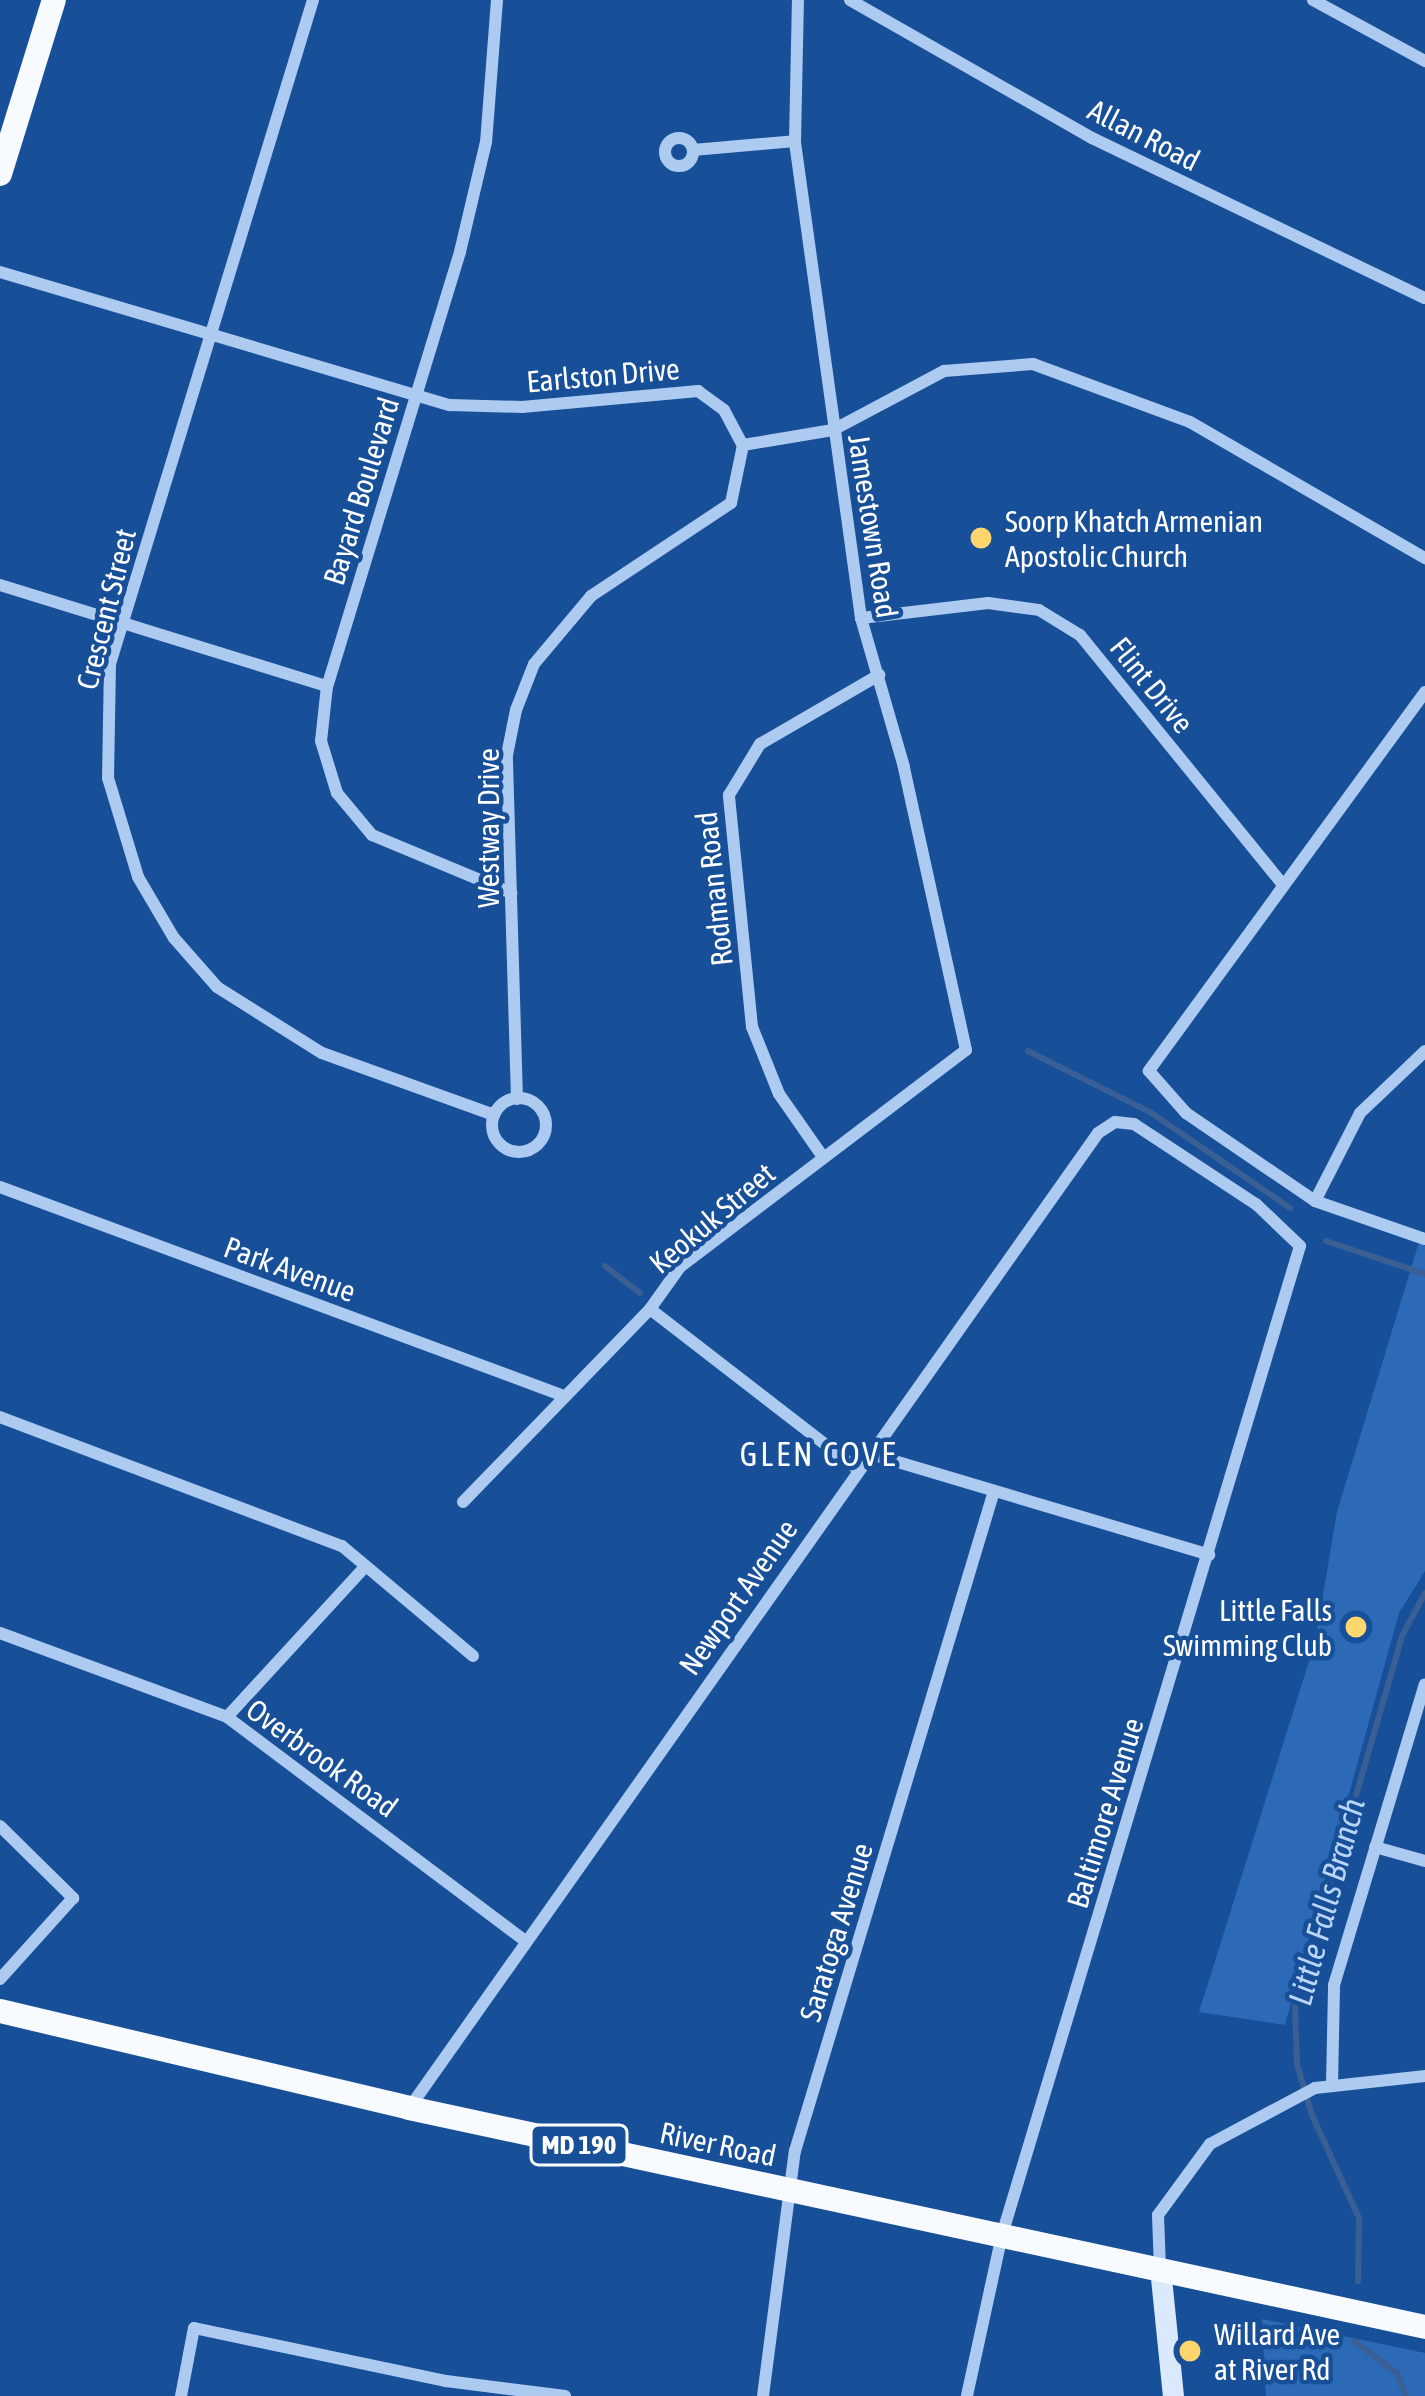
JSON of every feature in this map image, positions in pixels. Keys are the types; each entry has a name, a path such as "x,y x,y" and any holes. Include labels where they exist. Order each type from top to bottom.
{"main road":[{"path":"0,174 3,133 54,0"},
{"name":"River Road","path":"0,2011 409,2108 1425,2326"}],"street":[{"name":"Crescent Street","path":"313,0 122,623 107,694 108,778 128,853 174,938 217,988 286,1035 494,1115"},
{"path":"478,0 497,3"},
{"name":"Jamestown Road","path":"798,0 795,141 861,619 879,675 966,1050"},
{"name":"Allan Road","path":"850,0 1092,138 1425,298"},
{"path":"1313,0 1425,61"},
{"name":"Bayard Boulevard","path":"497,3 486,142 327,686 326,765 352,816 396,850 511,892"},
{"path":"693,150 795,141"},
{"name":"Earlston Drive","path":"0,272 414,396 486,408 682,388 724,410 743,445"},
{"path":"743,445 832,430 944,371 1033,364 1190,422 1425,558"},
{"name":"Westway Drive","path":"517,1099 507,754 534,664 591,596 731,502 743,445"},
{"path":"0,585 327,686"},
{"name":"Flint Drive","path":"861,619 988,602 1039,610 1080,635 1284,886"},
{"name":"Rodman Road","path":"823,1157 760,1056 729,795 760,744 879,675"},
{"path":"1425,692 1149,1071 1186,1113 1316,1201 1425,1238"},
{"name":"Keokuk Street","path":"463,1502 650,1309 680,1268 966,1050"},
{"path":"1316,1201 1360,1113 1425,1051"},
{"path":"517,1099 535,1103 545,1119 532,1148 504,1148 493,1133 494,1115 517,1099"},
{"name":"Baltimore Avenue","path":"967,2396 1002,2235 1300,1246 1202,1166 1115,1122"},
{"name":"Newport Avenue","path":"409,2108 1098,1133 1115,1122"},
{"name":"Park Avenue","path":"0,1186 564,1396"},
{"path":"650,1309 858,1470"},
{"path":"0,1417 342,1546 473,1656"},
{"path":"871,1454 1209,1555"},
{"name":"Saratoga Avenue","path":"763,2396 795,2151 994,1491"},
{"path":"227,1717 364,1568"},
{"name":"Overbrook Road","path":"0,1633 227,1717 524,1940"},
{"path":"1332,2084 1334,1985 1425,1684"},
{"path":"0,1826 73,1898 0,1979"},
{"path":"1375,1847 1425,1861"},
{"path":"1173,2396 1158,2215 1169,2190 1210,2144 1295,2095 1332,2084 1425,2076"},
{"path":"181,2396 194,2328 446,2381 565,2396"}],"shaded area":[{"name":"Little Falls Swimming Club","path":"1419,1242 1425,1246 1425,1571 1399,1613 1285,2025 1199,2012 1315,1642 1337,1512"},
{"path":"1262,2319 1425,2353 1425,2396 1266,2396"}],"waterway":[{"path":"1028,1051 1150,1112 1290,1208"},
{"path":"1326,1241 1425,1274"},
{"path":"605,1266 640,1293"},
{"name":"Little Falls Branch","path":"1358,2281 1359,2218 1312,2115 1297,2064 1295,2007 1402,1636 1425,1593"},
{"name":"Little Falls Branch","path":"1354,2341 1397,2373 1406,2396"}],"place":[{"name":"Soorp Khatch Armenian Apostolic Church","path":"981,538"},
{"name":"Little Falls Swimming Club","path":"1356,1627"},
{"name":"Willard Ave at River Rd","path":"1190,2351"}],"district":[{"name":"GLEN COVE","path":"819,1455"}]}
